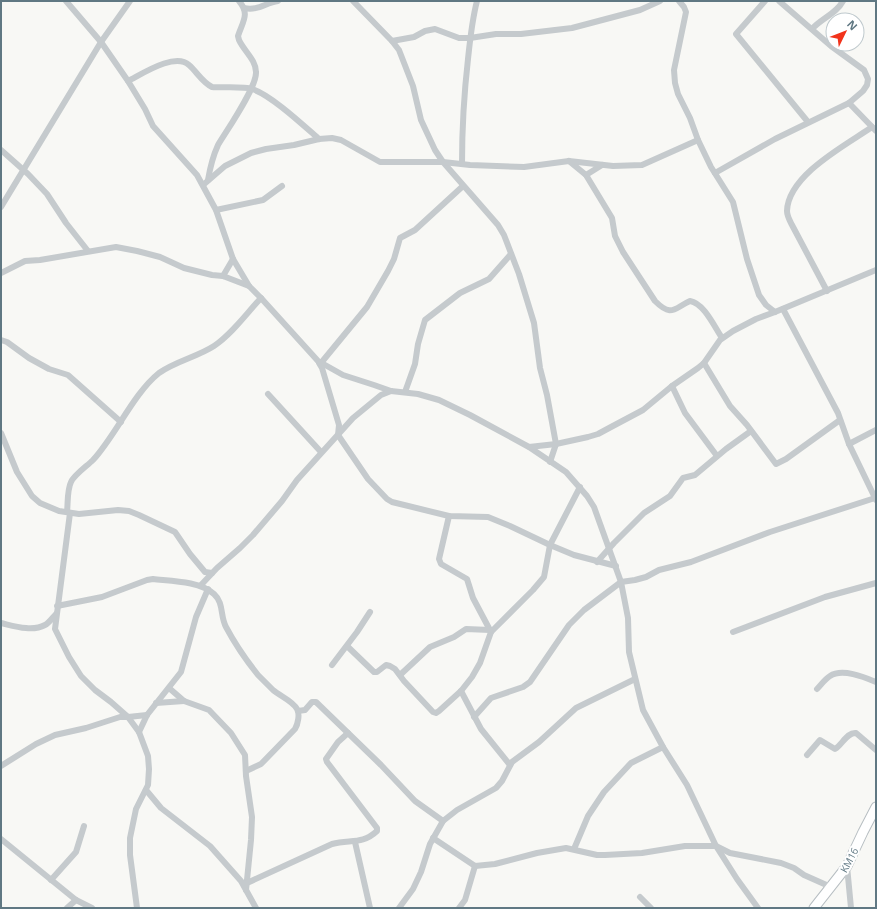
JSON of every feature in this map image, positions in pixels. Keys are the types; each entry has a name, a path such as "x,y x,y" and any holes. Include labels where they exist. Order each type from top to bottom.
{"street":[{"path":"66,1 101,42 128,81 145,109 153,126 203,185 216,210 232,259 249,286 319,362 339,426 338,435 368,479 387,499 449,516 488,517 574,555 616,566"},
{"path":"1,207 101,42 130,1"},
{"path":"208,180 210,168 218,146 252,88 256,78 255,64 238,36 245,17 244,8 239,1"},
{"path":"244,8 254,9 268,3 278,1"},
{"path":"353,1 399,50 413,86 417,109 431,144 443,162 498,225 504,235 532,312 540,368 547,395 556,444 550,462"},
{"path":"462,164 462,126 470,38 477,1"},
{"path":"392,41 414,37 425,31 435,29 459,38 470,38 496,34 521,34 572,28 640,10 660,1"},
{"path":"679,1 686,12 675,64 675,83 678,94 690,118 698,140 715,173 733,202 747,259 759,295 766,305 775,312"},
{"path":"765,1 736,34 808,122"},
{"path":"715,173 775,139 849,103 863,91 867,85 867,74 779,1"},
{"path":"812,29 837,10 844,1"},
{"path":"128,81 161,64 179,61 188,64 207,85 212,87 252,88 277,104 319,139"},
{"path":"827,291 787,214 788,203 796,188 813,167 874,129 849,103"},
{"path":"203,185 225,166 251,153 319,139 332,138 341,140 380,162 443,162 524,166 569,161 614,166 642,165 698,140"},
{"path":"1,150 23,169 47,194 66,223 88,251"},
{"path":"569,161 586,175 612,218 616,236 623,252 655,302 660,307 670,311 675,310 690,301 695,302 702,307 722,338"},
{"path":"586,175 602,165"},
{"path":"216,210 259,202 282,186"},
{"path":"319,362 367,307 394,259 400,238 414,230 463,186"},
{"path":"1,273 25,261 61,257 116,247 137,250 160,257 184,268 212,275 223,276 249,286"},
{"path":"405,392 415,364 425,320 460,293 489,278 510,254"},
{"path":"223,276 232,259"},
{"path":"529,447 556,444 598,434 612,428 643,410 672,386 704,363 714,347 722,338 745,324 876,270"},
{"path":"147,715 128,717 121,714 95,690 81,676 69,657 55,629 70,513 67,512 71,482 94,459 139,395 158,374 170,366 202,353 219,342 261,298"},
{"path":"474,717 491,698 523,687 530,682 569,625 584,610 621,582 646,577 659,570 695,561 770,532 875,499 849,444 840,420 783,309"},
{"path":"1,340 7,342 49,370 68,375 121,422"},
{"path":"319,362 344,375 391,390 418,394 439,400 529,447 566,472 580,487 594,507 621,582 628,618 628,652 643,710 663,747 687,785 716,846 758,908"},
{"path":"704,363 730,406 776,464 786,459 840,420"},
{"path":"672,386 685,413 717,456"},
{"path":"201,586 208,573 217,568 253,535 282,501 297,480 353,418 381,395 391,390"},
{"path":"268,394 321,452"},
{"path":"849,444 876,430"},
{"path":"597,562 644,514 670,496 683,478 695,475 717,456 751,431"},
{"path":"1,433 17,472 32,496 40,503 59,511 67,512 88,514 118,510 129,511 139,515 175,532 190,554 208,573"},
{"path":"347,646 374,672 377,672 386,665 395,669 433,712 436,713 439,711 461,691 472,677 480,663 491,631 538,585 544,577 550,545 580,487"},
{"path":"59,511 69,520"},
{"path":"449,516 439,561 441,564 467,579 473,598 491,631"},
{"path":"57,606 102,597 153,579 201,586 208,589 219,599 222,606 224,624 258,675 274,690 294,705 298,711 295,729 261,764 246,770"},
{"path":"733,632 825,597 876,583"},
{"path":"139,732 147,715 181,672 196,617 208,589"},
{"path":"332,665 370,612"},
{"path":"1,623 35,628 46,625 56,614"},
{"path":"46,625 55,629"},
{"path":"400,676 430,647 454,637 466,629 491,631"},
{"path":"817,689 829,676 837,673 857,675 876,682"},
{"path":"399,908 413,889 433,838 443,821 457,810 496,788 502,781 514,760 545,736 576,708 635,679"},
{"path":"169,688 184,701 209,710 226,728 245,755 252,817 246,890"},
{"path":"461,691 481,729 510,765"},
{"path":"156,703 184,701"},
{"path":"298,711 304,710 312,702 316,702 382,765 415,801 443,821"},
{"path":"1,766 36,744 55,735 86,728 121,714"},
{"path":"128,717 139,732 148,756 149,769 146,790 136,809 130,838 130,855 137,908"},
{"path":"247,883 332,844 339,842 362,841 378,831 328,764 326,759 338,742 348,733"},
{"path":"807,755 820,740 835,749 840,746 849,734 852,733 856,733 876,750"},
{"path":"574,849 588,816 604,792 631,763 663,747"},
{"path":"146,790 161,808 210,846 241,881 256,908"},
{"name":"KM16","path":"814,908 847,866 876,807"},
{"path":"51,880 76,852 84,826"},
{"path":"433,838 475,866 495,864 537,853 566,848 604,855 642,854 685,846 716,846 730,853 781,863 831,887"},
{"path":"1,839 76,900 92,908"},
{"path":"355,842 370,908"},
{"path":"459,908 465,900 475,866"},
{"path":"847,866 851,908"},
{"path":"640,897 651,908"},
{"path":"67,908 76,900"}]}
